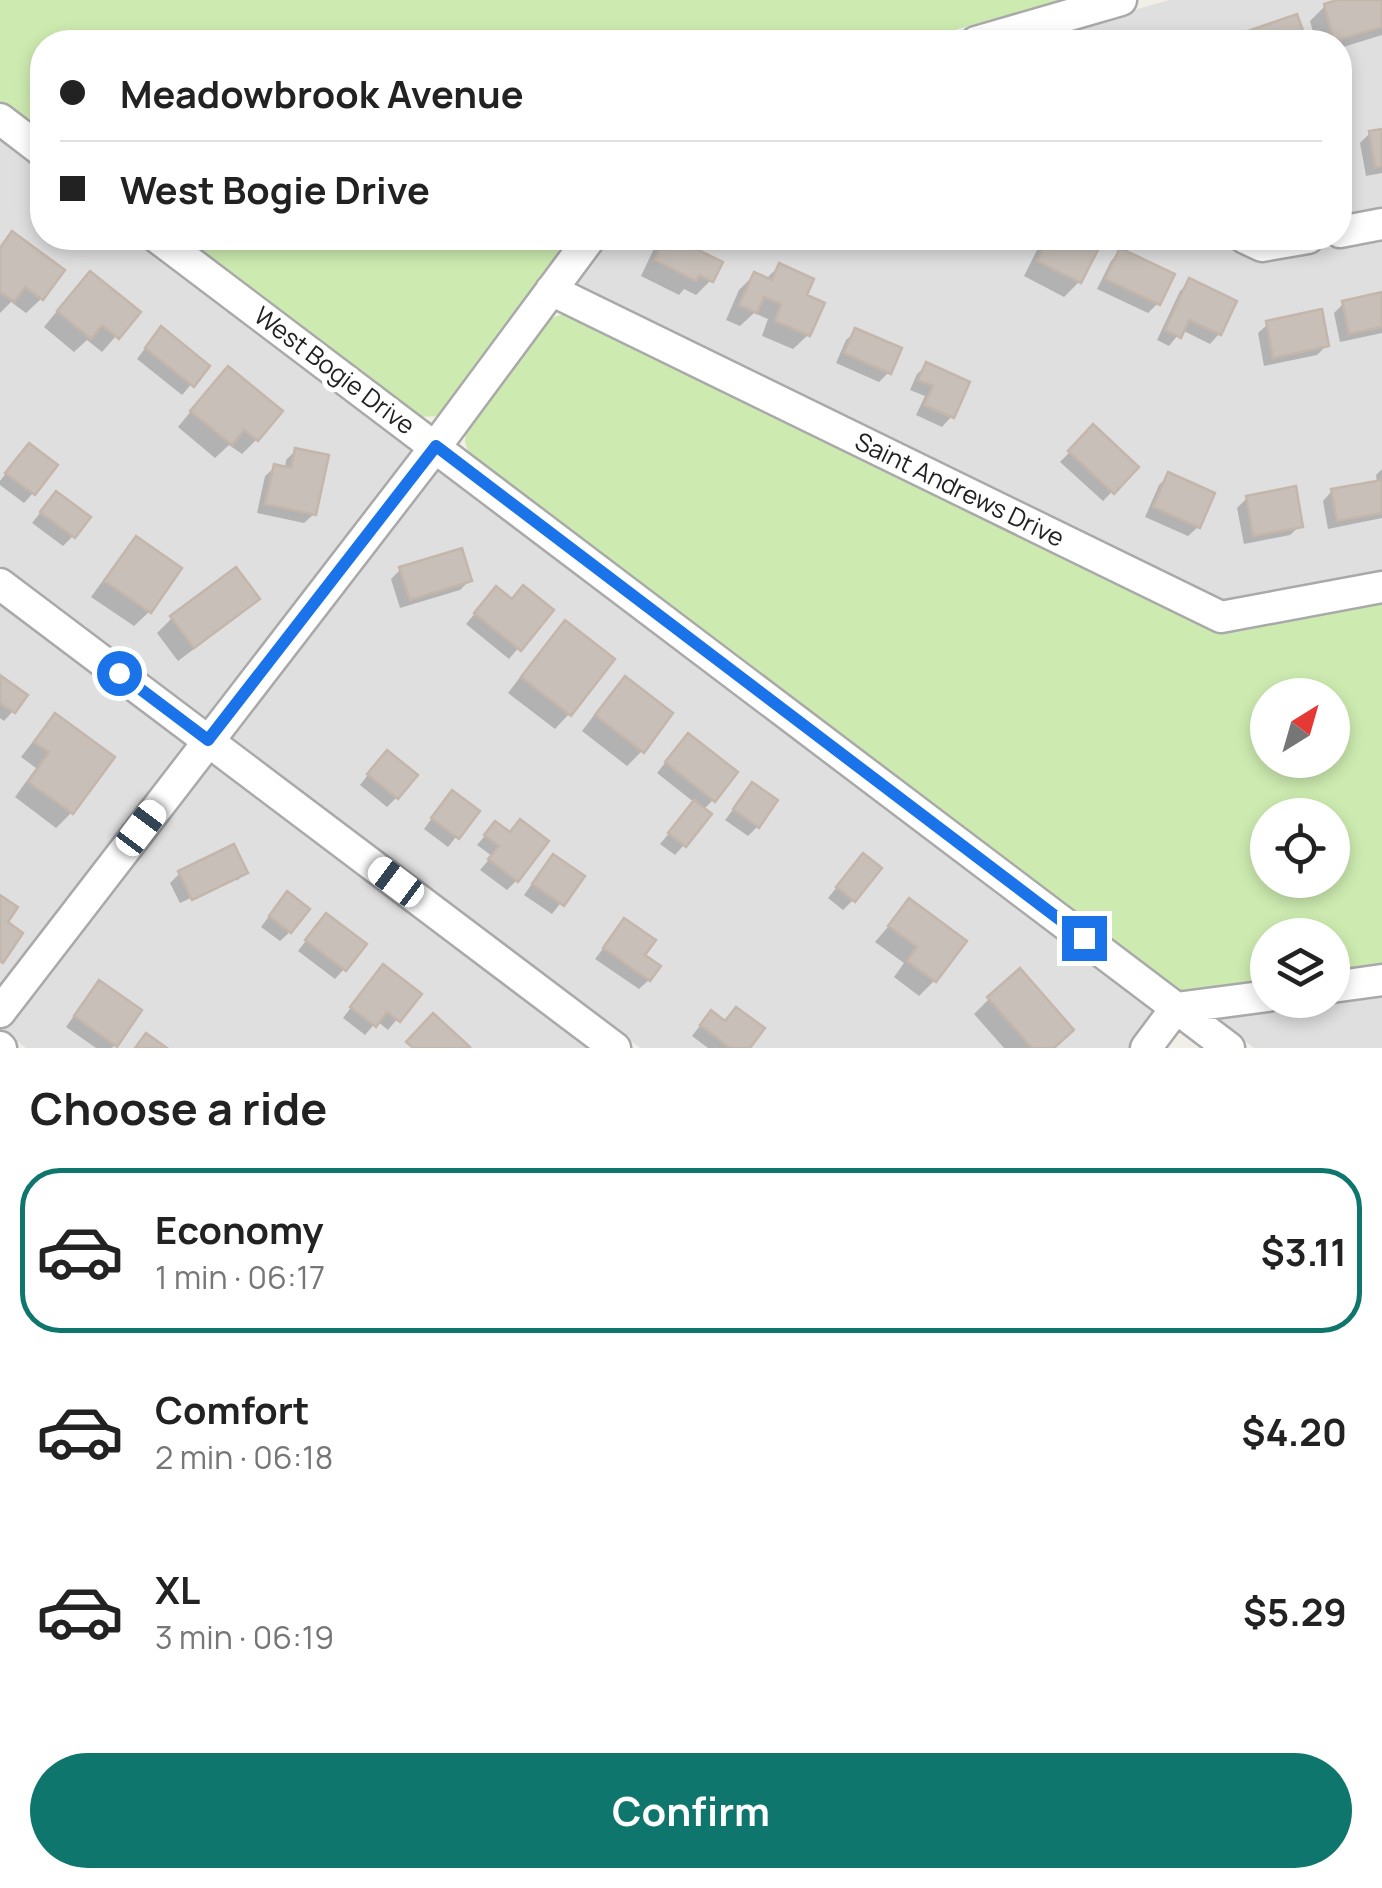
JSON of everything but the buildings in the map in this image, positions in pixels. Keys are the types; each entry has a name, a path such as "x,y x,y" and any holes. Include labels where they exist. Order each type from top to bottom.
{"street":[{"path":"1017,30 1120,0"},
{"path":"0,120 30,142"},
{"path":"1352,230 1382,224"},
{"name":"West Bogie Drive","path":"174,250 1229,1048"},
{"path":"0,1012 436,446 581,250"},
{"name":"Saint Andrews Drive","path":"552,290 1221,617 1382,587"},
{"path":"0,584 615,1048"},
{"path":"1350,984 1382,980"},
{"path":"1146,1048 1176,1008 1250,998"}],"shaded area":[{"path":"1169,0 1382,0 1382,210 1352,216 1352,30 1065,30"},
{"path":"0,138 30,161 30,250 149,250 416,450 207,720 0,565"},
{"path":"1382,238 1382,573 1224,602 572,284 597,250 1237,250 1262,260 1317,250 1352,250 1352,244"},
{"path":"437,466 1157,1012 1129,1048 640,1048 228,736"},
{"path":"0,602 189,744 0,990"},
{"path":"210,760 591,1048 26,1048 2,1030"},
{"path":"1382,994 1382,1048 1254,1048 1213,1017 1250,1012 1250,1018 1350,1018 1350,998"}],"green space":[{"path":"0,0 1061,0 955,30 30,30 30,127 0,105"},
{"path":"194,250 565,250 442,416 419,417"},
{"path":"574,314 1204,620 1382,601 1382,966 1350,971 1350,918 1250,918 1250,985 1186,995 1164,984 470,456 465,442 467,426 549,319"}],"route":[{"path":"119,673 208,740 436,446 1084,938"}]}
